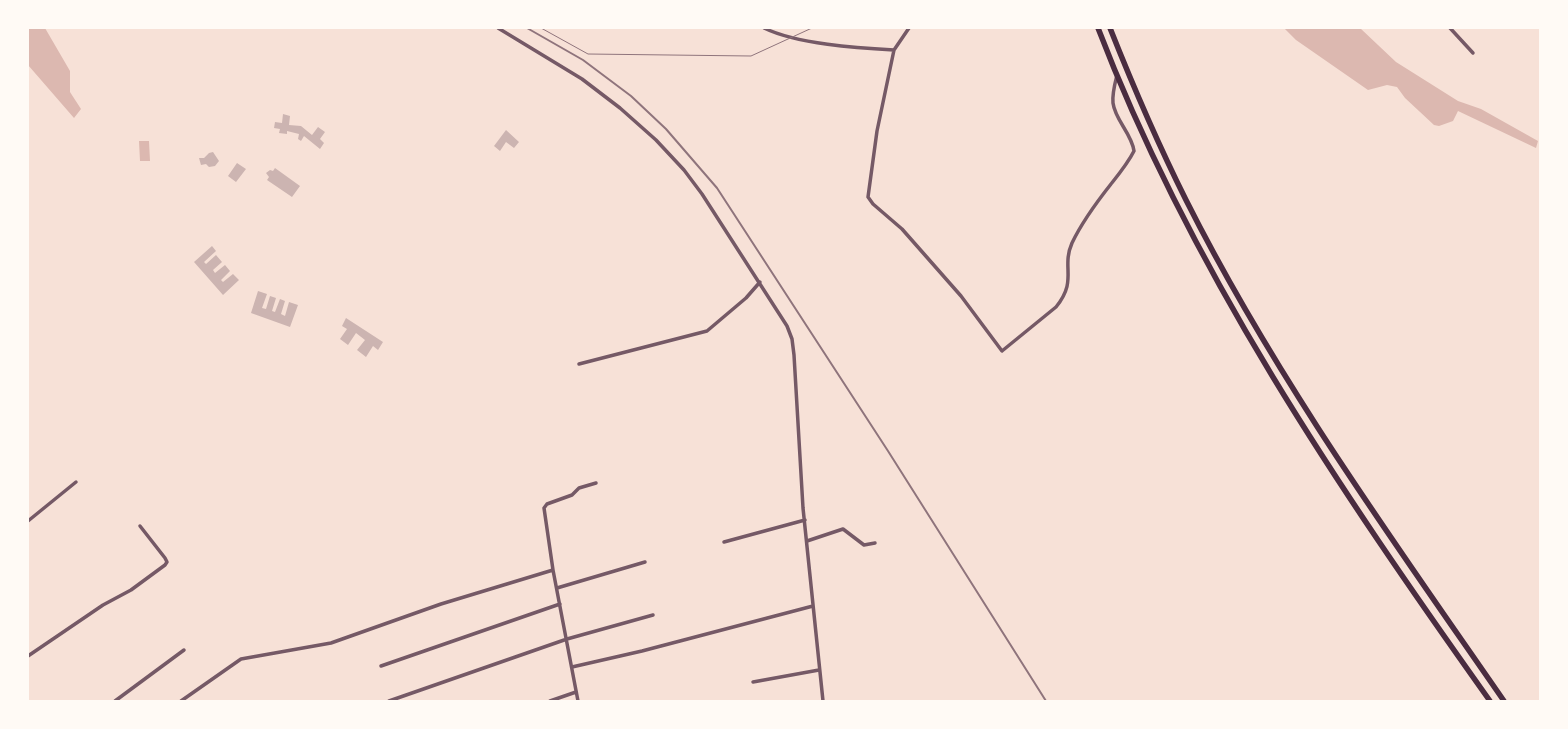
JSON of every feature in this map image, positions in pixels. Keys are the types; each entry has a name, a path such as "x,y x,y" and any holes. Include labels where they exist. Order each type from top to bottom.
{"highway":[{"path":"1098,28 1117,75 1161,173 1200,250 1250,338 1351,499 1490,701"},
{"path":"1110,28 1138,97 1187,201 1241,301 1362,496 1504,701"}],"street":[{"path":"498,28 582,79 620,108 656,140 684,170 779,311 792,339 805,520 823,701"},
{"path":"764,28 807,41 894,50"},
{"path":"909,28 894,50 877,131 868,197 873,204 902,229 961,296 1002,351 1056,307 1063,299 1067,291 1069,278 1068,264 1071,246 1077,233 1096,203 1134,151 1133,145 1118,116 1113,102 1117,75"},
{"path":"1450,28 1473,52"},
{"path":"578,364 707,331 746,298 760,282"},
{"path":"28,521 76,482"},
{"path":"578,701 544,508 547,504 572,495 579,488 596,483"},
{"path":"724,542 805,520"},
{"path":"28,656 103,605 131,590 165,565 167,562 165,558 140,526"},
{"path":"807,541 843,528 864,545 875,543"},
{"path":"557,588 645,562"},
{"path":"181,701 241,659 331,643 441,604 554,570"},
{"path":"381,666 560,604"},
{"path":"572,666 642,651 813,606"},
{"path":"389,701 567,639 654,615"},
{"path":"115,701 184,650"},
{"path":"753,682 819,670"},
{"path":"550,701 576,692"}],"shaded area":[{"path":"28,28 45,28 70,71 70,92 81,109 74,118 28,65"},
{"path":"1284,28 1360,28 1396,62 1458,101 1481,109 1538,141 1536,148 1458,111 1453,121 1439,126 1434,125 1405,98 1397,87 1387,85 1368,90 1296,40"},
{"path":"139,141 149,141 150,161 140,161"}],"building":[{"path":"283,114 290,116 289,125 301,126 312,135 318,127 325,132 320,139 324,143 320,149 304,136 301,141 298,139 299,134 287,131 287,134 279,133 280,129 274,128 275,122 282,123"},
{"path":"506,130 519,142 514,148 506,142 500,151 494,146"},
{"path":"213,152 219,161 215,166 209,167 206,164 201,165 199,158 204,158 209,153"},
{"path":"237,163 246,169 236,182 228,176"},
{"path":"275,168 300,186 292,197 267,180 269,177 266,173 270,170 273,171"},
{"path":"212,246 216,251 204,262 206,264 216,255 222,262 213,270 215,273 225,265 230,271 221,280 223,282 233,274 239,280 223,295 194,262"},
{"path":"258,291 267,294 262,308 266,309 270,296 276,298 272,311 275,312 280,299 285,301 281,314 285,316 289,302 298,305 290,327 251,313"},
{"path":"346,318 383,342 378,350 373,346 366,357 357,350 365,340 356,333 348,345 340,339 347,329 342,326"}],"tram line":[{"path":"541,28 588,54 751,56 812,28"}],"railway":[{"path":"527,28 583,60 631,96 666,129 717,188 888,451 1046,701"}]}
